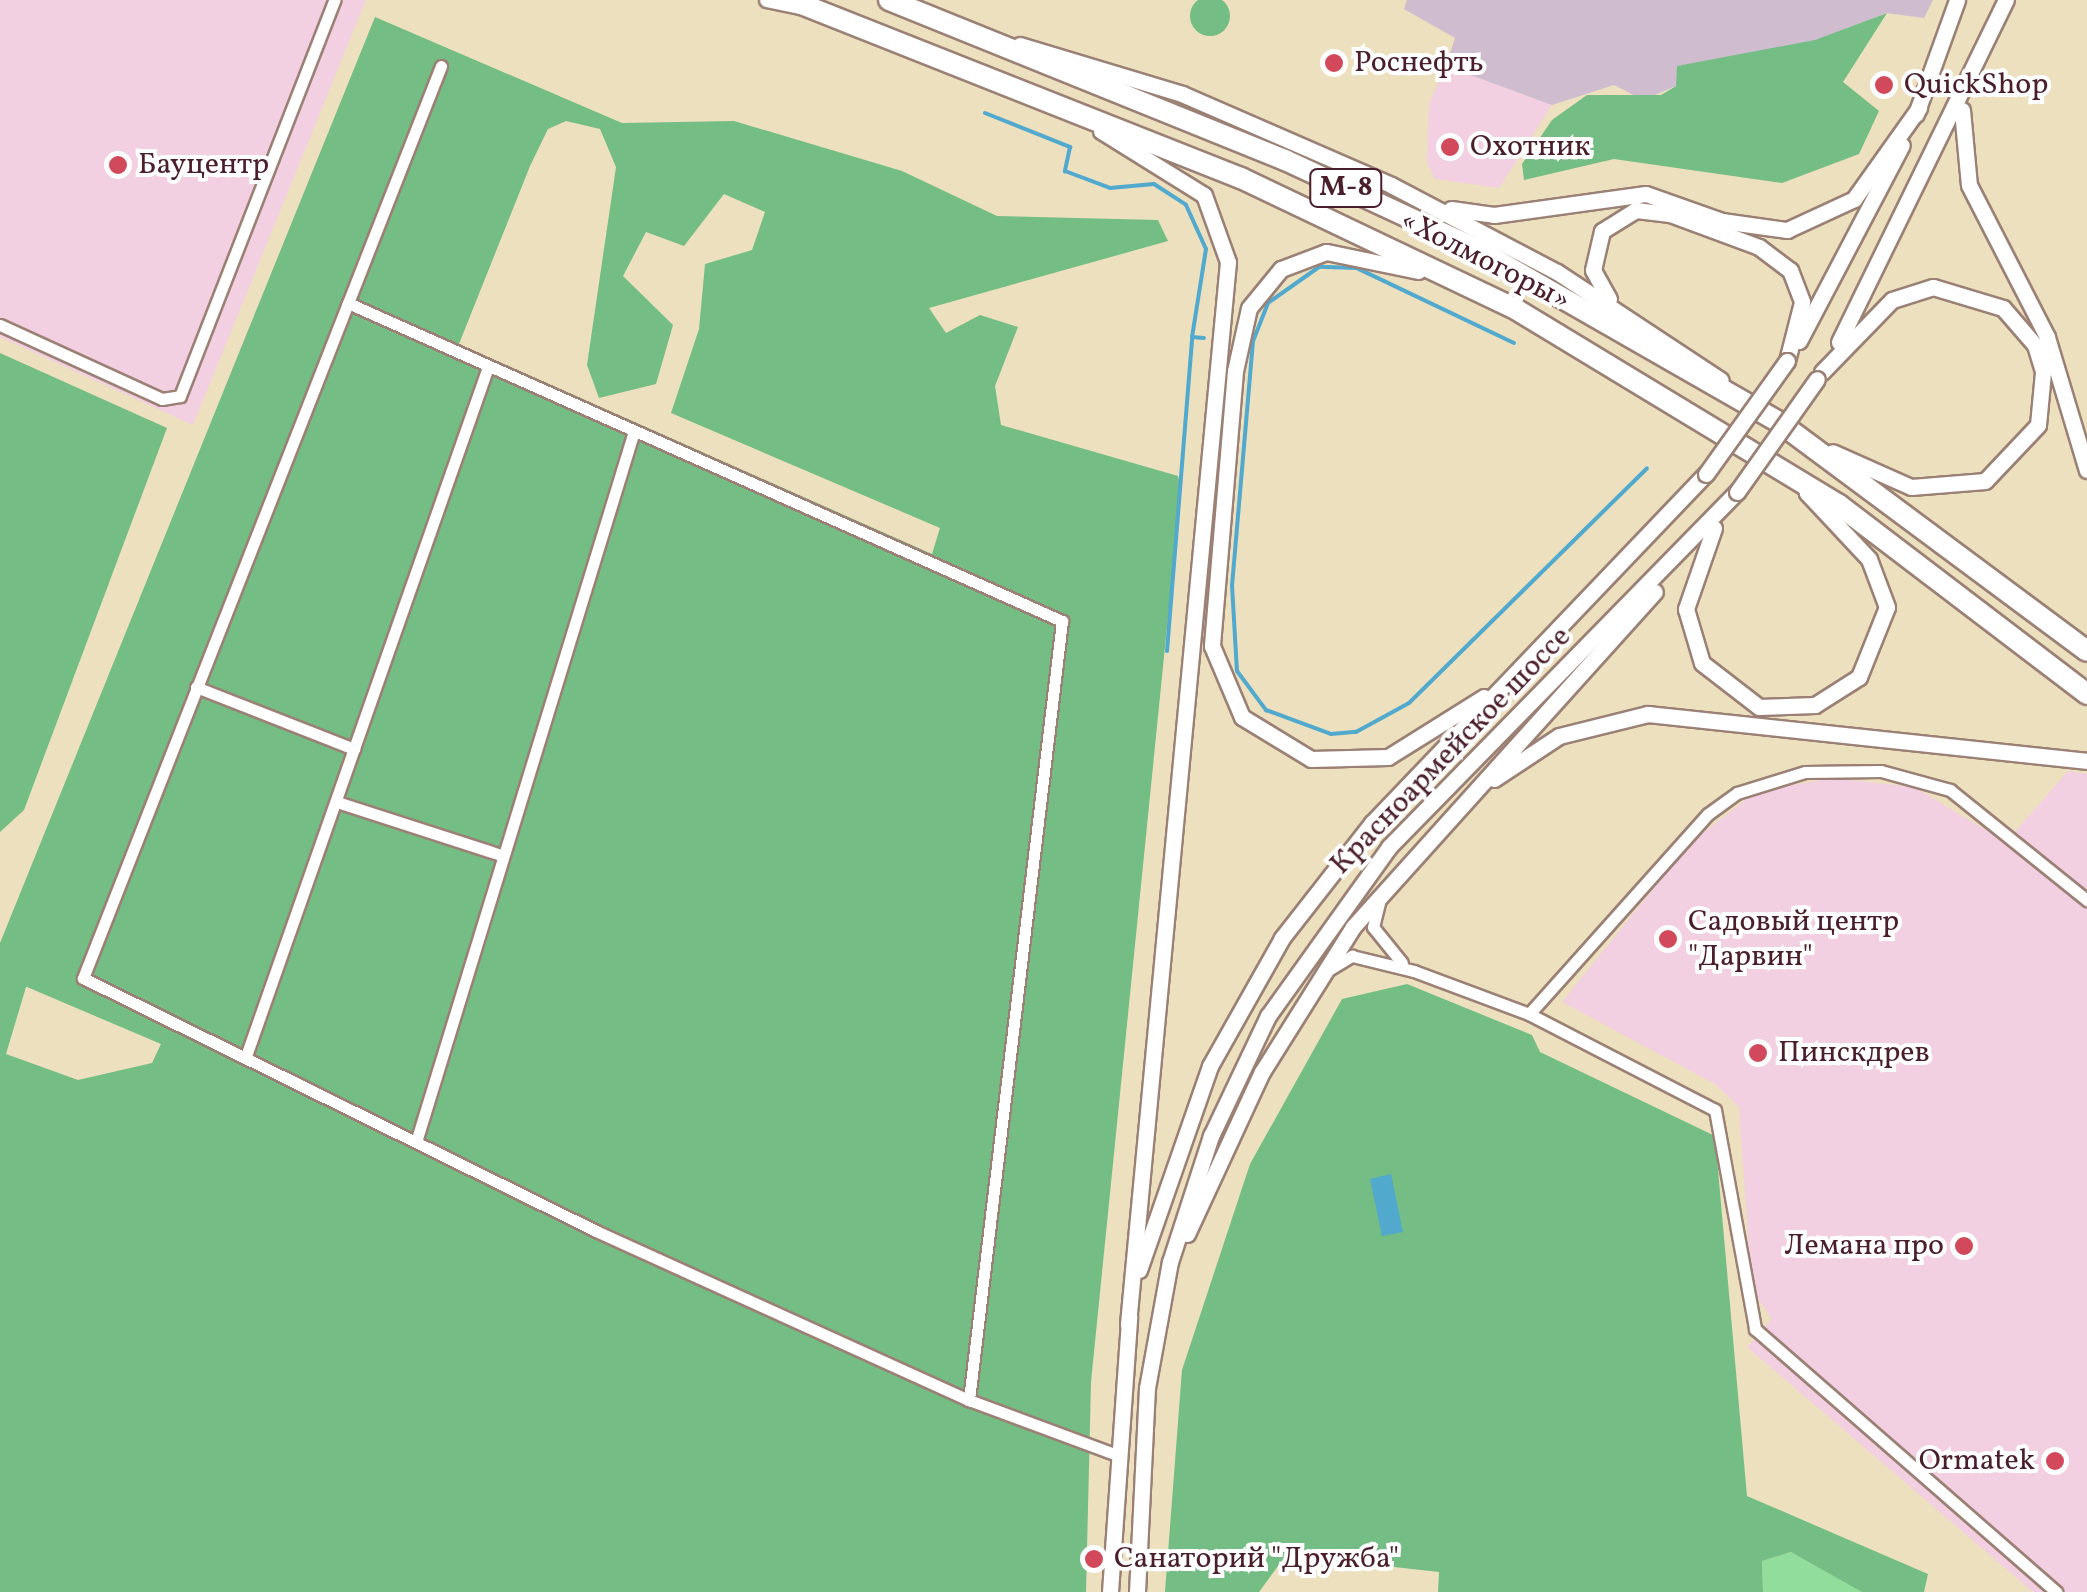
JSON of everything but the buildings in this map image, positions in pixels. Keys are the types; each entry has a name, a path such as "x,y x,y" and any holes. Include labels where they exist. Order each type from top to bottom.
{"highway":[{"name":"«Холмогоры»","path":"791,0 1242,178 1512,307 1755,450 2087,694"},
{"name":"«Холмогоры»","path":"889,0 974,32 1474,248 1774,419 2087,652"}],"main road":[{"path":"1417,198 1494,215 1646,194 1787,230 1854,199 1919,108 1957,0"},
{"name":"Красноармейское шоссе","path":"1137,1592 1158,1317 1210,1136 1304,957 1388,847 1734,496 1819,375 2006,0"},
{"path":"974,32 1182,94 1417,198 1628,315 1774,419 1883,478 1961,489 2025,449 2044,398 2035,346 2020,324 1987,297 1952,287 1892,300 1819,375"},
{"path":"1968,82 1960,160 2047,337 2087,470"},
{"path":"1014,88 1186,178 1216,215 1228,262 1128,1324"},
{"name":"Красноармейское шоссе","path":"1110,1592 1114,1454 1128,1324 1167,1174 1242,1002 1372,823 1550,644 1706,474 1787,361 1919,108"},
{"path":"1628,315 1596,283 1596,243 1624,214 1670,214 1759,247 1790,270 1802,302 1787,361"},
{"path":"1512,307 1353,252 1301,258 1262,287 1240,335 1212,646 1242,717 1288,750 1340,764 1418,744 1550,644"},
{"path":"1734,496 1690,581 1690,638 1702,663 1759,707 1787,711 1839,694 1875,656 1887,607 1882,583 1850,533 1755,450"},
{"path":"1158,1317 1218,1162 1313,983 1392,877 1628,628 1697,537"},
{"path":"1448,816 1558,736 1648,714 2087,762"}],"street":[{"path":"0,325 162,399 180,396 334,0"},
{"path":"767,0 817,10"},
{"path":"905,0 949,23"},
{"path":"441,66 83,978 416,1142 969,1400 1114,1454"},
{"path":"348,303 1062,622 969,1400"},
{"path":"246,1056 488,366"},
{"path":"416,1142 634,432"},
{"path":"196,687 354,749"},
{"path":"1529,1014 1708,814 1737,794 1805,772 1881,771 1950,790 2087,900"},
{"path":"337,802 501,855"},
{"path":"1392,877 1373,927 1390,955 1414,970"},
{"path":"1313,983 1352,956 1414,970 1529,1014 1715,1110 1755,1328 2056,1592"}],"shaded area":[{"path":"0,0 366,0 193,425 0,337"},
{"path":"1407,0 1933,0 1924,18 1886,13 1815,41 1678,66 1676,86 1643,100 1614,85 1552,105 1446,66 1455,38 1404,9"},
{"path":"1446,66 1552,105 1499,188 1435,179 1427,163 1429,103"},
{"path":"2068,771 2087,774 2087,1592 2033,1592 1747,1347 1772,1319 1752,1290 1739,1107 1715,1084 1562,1002 1690,843 1756,792 1831,778 1914,787 2006,842"}],"green space":[{"path":"1210,-4 1224,2 1230,16 1224,30 1210,36 1196,30 1190,16 1196,2"},
{"path":"1887,13 1843,82 1879,111 1859,154 1782,183 1614,159 1524,180 1522,164 1552,120 1587,95 1661,95 1676,86 1677,66 1815,40"},
{"path":"375,17 622,123 734,121 902,171 997,216 1158,220 1168,241 929,308 946,333 980,315 1018,327 995,386 1001,425 1178,476 1181,488 1091,1382 1086,1592 0,1592 0,943","holes":["566,121 600,129 616,167 587,365 599,398 656,384 673,325 623,276 646,232 684,246 724,194 765,212 752,250 705,264 699,329 671,413 940,528 932,554 459,344 530,166 548,129","26,987 161,1044 152,1063 78,1080 6,1054"]},
{"path":"0,353 167,428 24,810 0,832"},
{"path":"1407,984 1532,1035 1540,1052 1715,1136 1747,1496 1928,1574 1924,1592 1862,1592 1791,1552 1762,1561 1763,1592 1438,1592 1439,1572 1286,1555 1259,1592 1165,1592 1182,1370 1250,1164 1342,999"},
{"path":"1791,1552 1854,1581 1862,1592 1763,1592 1762,1561"}],"water":[{"path":"1391,1174 1403,1232 1382,1236 1370,1179"}],"waterway":[{"path":"985,113 1070,147 1065,171 1110,188 1154,184 1186,205 1206,249 1192,337"},
{"path":"1514,343 1357,268 1319,267 1268,303 1253,341 1232,585 1237,671 1266,710 1331,734 1356,732 1409,703 1647,468"},
{"path":"1192,337 1204,338"},
{"path":"1167,651 1192,337"}],"place":[{"name":"Роснефть","path":"1334,63"},
{"name":"QuickShop","path":"1884,85"},
{"name":"Охотник","path":"1450,147"},
{"name":"Бауцентр","path":"118,165"},
{"name":"Садовый центр \"Дарвин\"","path":"1668,939"},
{"name":"Пинскдрев","path":"1758,1053"},
{"name":"Лемана про","path":"1964,1246"},
{"name":"Ormatek","path":"2055,1461"},
{"name":"Санаторий \"Дружба\"","path":"1094,1559"}]}
